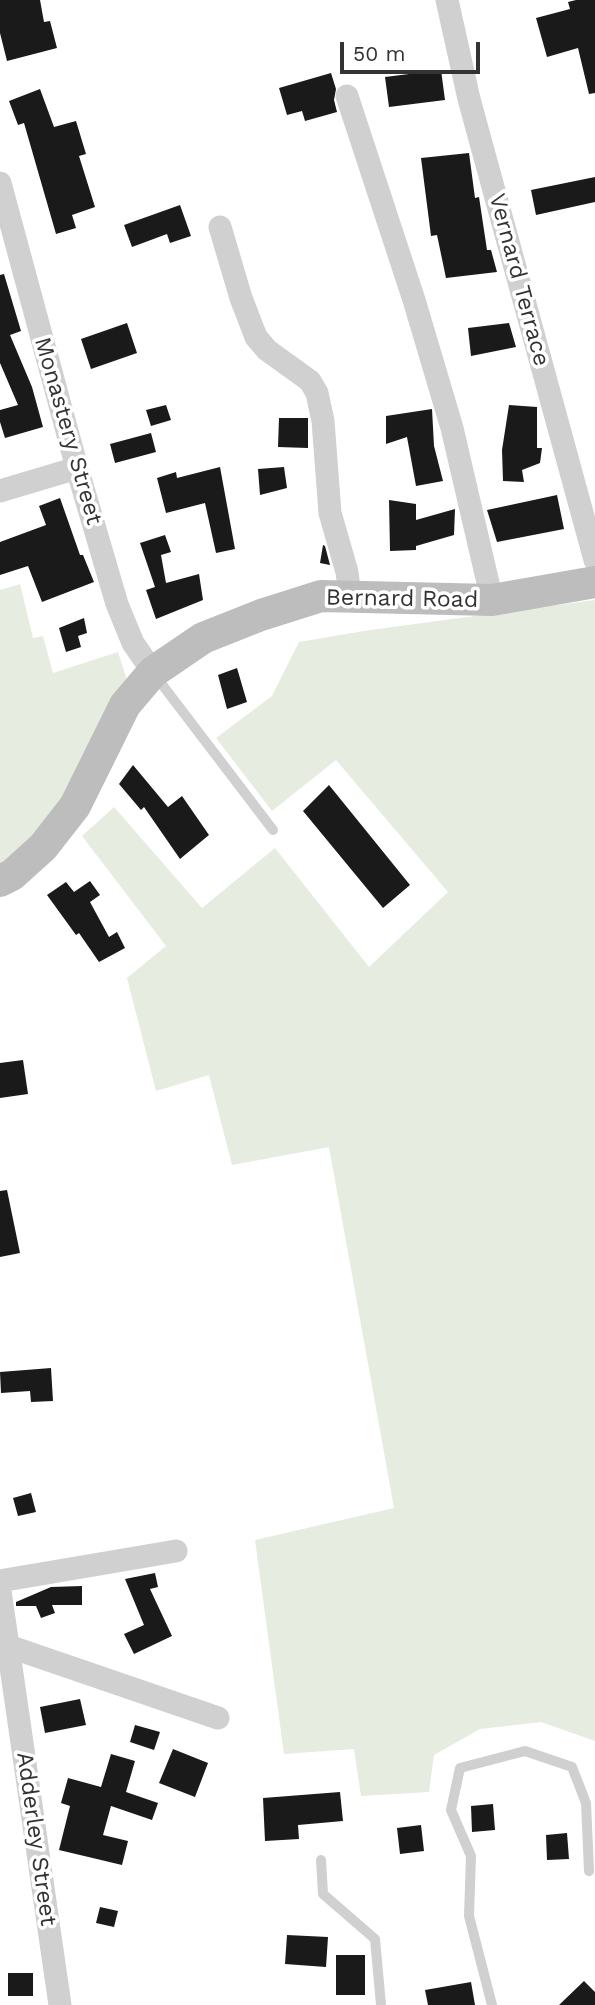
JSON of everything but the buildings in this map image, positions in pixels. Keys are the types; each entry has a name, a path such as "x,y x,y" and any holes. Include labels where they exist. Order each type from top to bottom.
{"main road":[{"name":"Bernard Road","path":"0,881 12,875 43,847 75,806 125,705 152,673 203,638 261,615 321,596 492,600 595,582"}],"street":[{"name":"Vernard Terrace","path":"447,0 470,99 595,560"},
{"path":"347,96 414,300 452,428 492,600"},
{"name":"Monastery Street","path":"0,183 77,468 117,604 133,643 152,673"},
{"path":"220,227 241,298 257,337 267,350 310,381 317,393 323,421 330,513 347,572 350,597"},
{"path":"0,491 77,468"},
{"path":"0,1581 176,1551"},
{"name":"Adderley Street","path":"0,1591 60,2005"},
{"path":"8,1646 218,1718"}],"lane":[{"path":"152,673 273,830"},
{"path":"492,2005 469,1916 471,1856 451,1810 460,1768 525,1751 572,1768 586,1803 589,1871"},
{"path":"321,1860 323,1894 375,1939 381,2005"}],"shaded area":[{"path":"20,584 33,638 43,636 53,673 118,652 127,680 65,794 18,853 0,864 0,590"},
{"path":"595,600 595,1741 541,1722 480,1729 434,1755 429,1792 361,1796 354,1749 284,1754 255,1540 394,1508 329,1147 232,1165 209,1075 156,1091 127,978 166,946 82,836 114,807 202,908 275,848 369,967 448,892 336,760 272,811 216,738 272,696 299,642"}]}
